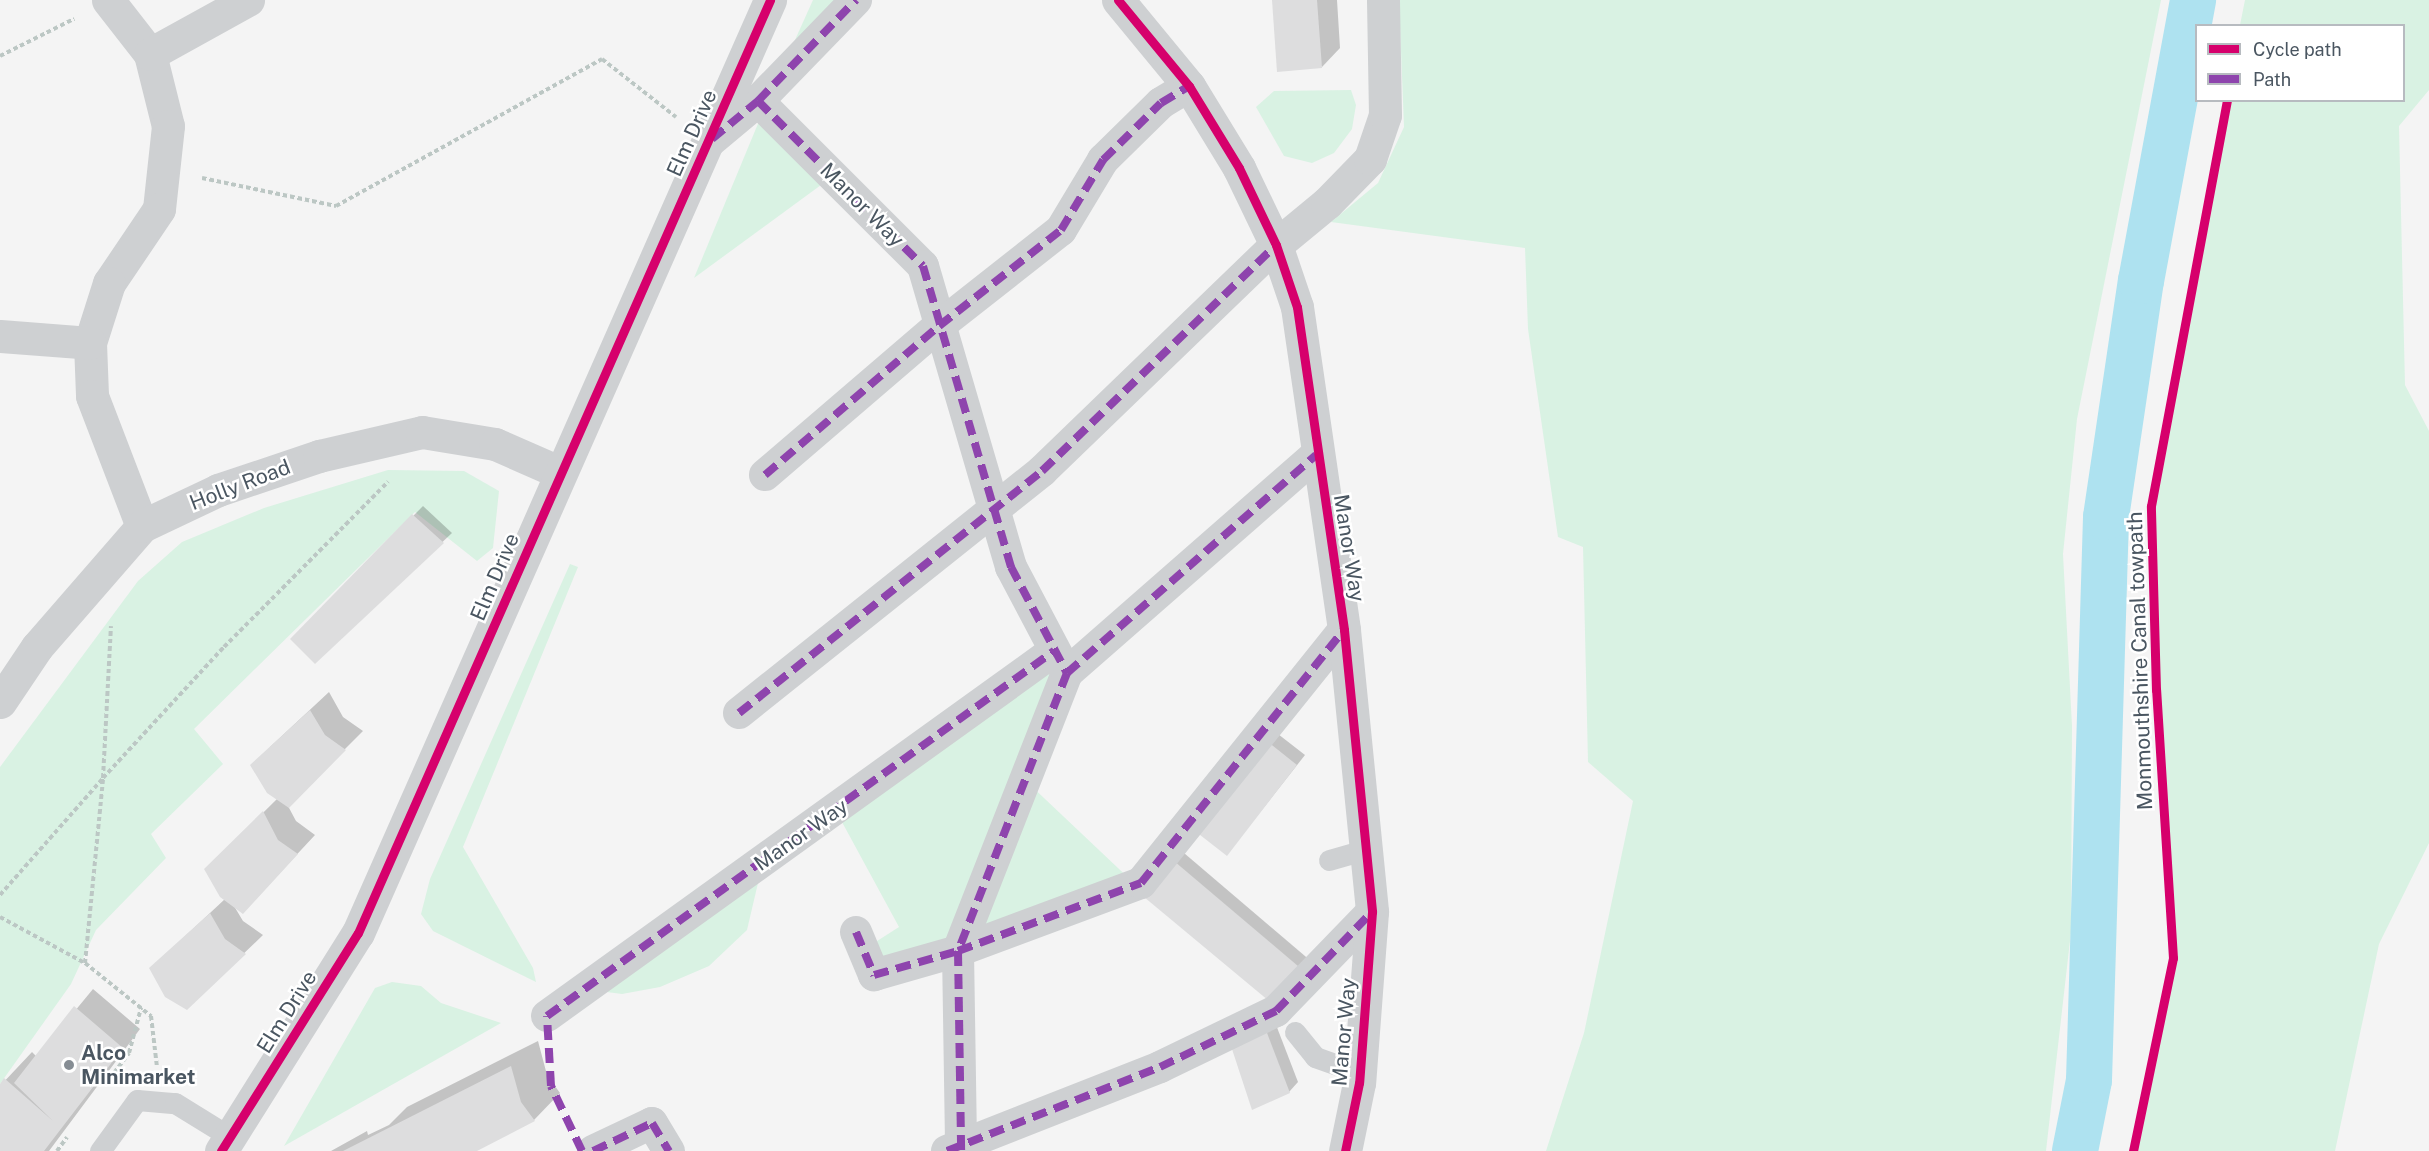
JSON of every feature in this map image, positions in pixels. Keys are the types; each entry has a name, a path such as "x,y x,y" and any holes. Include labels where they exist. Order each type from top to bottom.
{"street":[{"path":"150,54 248,0"},
{"name":"Elm Drive","path":"226,1144 358,933 559,472 770,0"},
{"path":"708,143 758,101 856,0"},
{"name":"Manor Way","path":"1118,0 1189,86 1239,168 1276,245 1297,307 1306,349 1316,455 1344,630 1372,912 1360,1073 1345,1151"},
{"path":"739,713 1042,471 1276,245 1328,203 1370,159 1385,115 1383,0"},
{"path":"108,1 150,54 168,126 159,209 109,283 90,343 92,396 142,526"},
{"path":"765,475 939,326 1061,230 1103,160 1161,103 1189,86"},
{"name":"Manor Way","path":"758,101 923,266 992,512 1011,567 1060,662 958,951 956,1149 1160,1067 1276,1011 1372,912"},
{"path":"0,336 90,343"},
{"name":"Holly Road","path":"0,702 37,647 142,526 218,490 319,456 422,432 495,444 559,472"},
{"name":"Manor Way","path":"546,1016 1060,662 1316,455"},
{"name":"Manor Way","path":"856,932 874,975 958,951 1141,883 1344,630"},
{"path":"593,1151 652,1123 669,1151"}],"lane":[{"path":"1329,860 1367,849"},
{"path":"1295,1032 1315,1057 1360,1073"},
{"path":"100,1151 137,1100 160,1099 175,1103 226,1144"}],"path":[{"path":"0,56 108,1"},
{"path":"163,170 336,206 602,59 708,143"},
{"path":"0,895 103,778 224,647 388,482 422,432"},
{"path":"85,963 103,778 114,558"},
{"path":"0,917 85,963 151,1016 160,1099"}],"green space":[{"path":"813,0 856,0 781,71"},
{"path":"1399,0 2161,0 2077,419 2063,554 2072,726 2071,932 2046,1151 1546,1151 1584,1033 1633,801 1588,762 1583,547 1558,537 1528,329 1525,248 1331,222 1378,183 1404,127"},
{"path":"2245,0 2429,0 2429,90 2399,126 2405,385 2429,431 2429,843 2379,944 2335,1151 2133,1151 2173,958 2151,506 2227,102 2405,102 2405,24 2240,24"},
{"path":"1351,90 1356,105 1352,129 1334,153 1312,163 1284,156 1256,107 1274,91"},
{"path":"762,114 821,185 694,278"},
{"path":"388,470 464,471 499,491 493,548 477,561 415,512 194,729 223,764 151,834 166,858 96,930 71,984 0,1084 0,767 138,581 182,542 264,508"},
{"path":"570,564 578,567 463,847 533,968 536,982 433,931 421,914 430,879"},
{"path":"1054,651 1067,673 1026,781 1137,886 874,975 863,950 899,927 836,811"},
{"path":"758,883 747,930 709,966 660,987 622,994 584,989"},
{"path":"392,982 421,986 441,1003 501,1023 284,1146 375,988"}],"building":[{"path":"1272,0 1317,0 1322,68 1277,72"},
{"path":"412,514 444,543 315,664 290,639"},
{"path":"310,710 325,735 346,750 289,808 267,793 250,765"},
{"path":"1268,742 1297,765 1227,856 1195,831"},
{"path":"263,811 278,840 298,854 243,914 220,897 204,869"},
{"path":"1174,861 1305,972 1275,1006 1144,897"},
{"path":"210,913 225,939 246,954 187,1010 165,997 149,968"},
{"name":"Alco Minimarket","path":"74,1006 123,1048 44,1151 0,1151 0,1084 4,1078 53,1121 14,1083"},
{"path":"1264,1025 1290,1093 1252,1110 1229,1040"},
{"path":"511,1066 521,1102 535,1121 477,1151 343,1151"}],"waterway":[{"path":"2075,1151 2089,1080 2106,517 2141,281 2193,0"}],"marked path":[{"path":"712,139 758,101 856,0"},
{"path":"765,475 939,326 1061,230 1103,160 1161,103 1189,86"},
{"path":"758,101 923,266 1011,567 1067,673 958,951 961,1151"},
{"path":"739,713 1042,471 1276,245"},
{"path":"1067,673 1316,455"},
{"path":"856,932 874,975 958,951 1141,883 1344,630"},
{"path":"582,1151 551,1086 547,1016 1054,651"},
{"path":"947,1151 1160,1067 1276,1011 1372,912"},
{"path":"593,1151 652,1123 669,1151"}],"cycle path":[{"path":"221,1151 358,933 770,0"},
{"path":"1118,0 1189,86 1239,168 1276,245 1297,307 1344,630 1372,912 1359,1083 1345,1151"},
{"name":"Monmouthshire Canal towpath","path":"2133,1151 2173,958 2156,690 2151,506 2227,102"}],"place":[{"name":"Alco Minimarket","path":"69,1065"}]}
